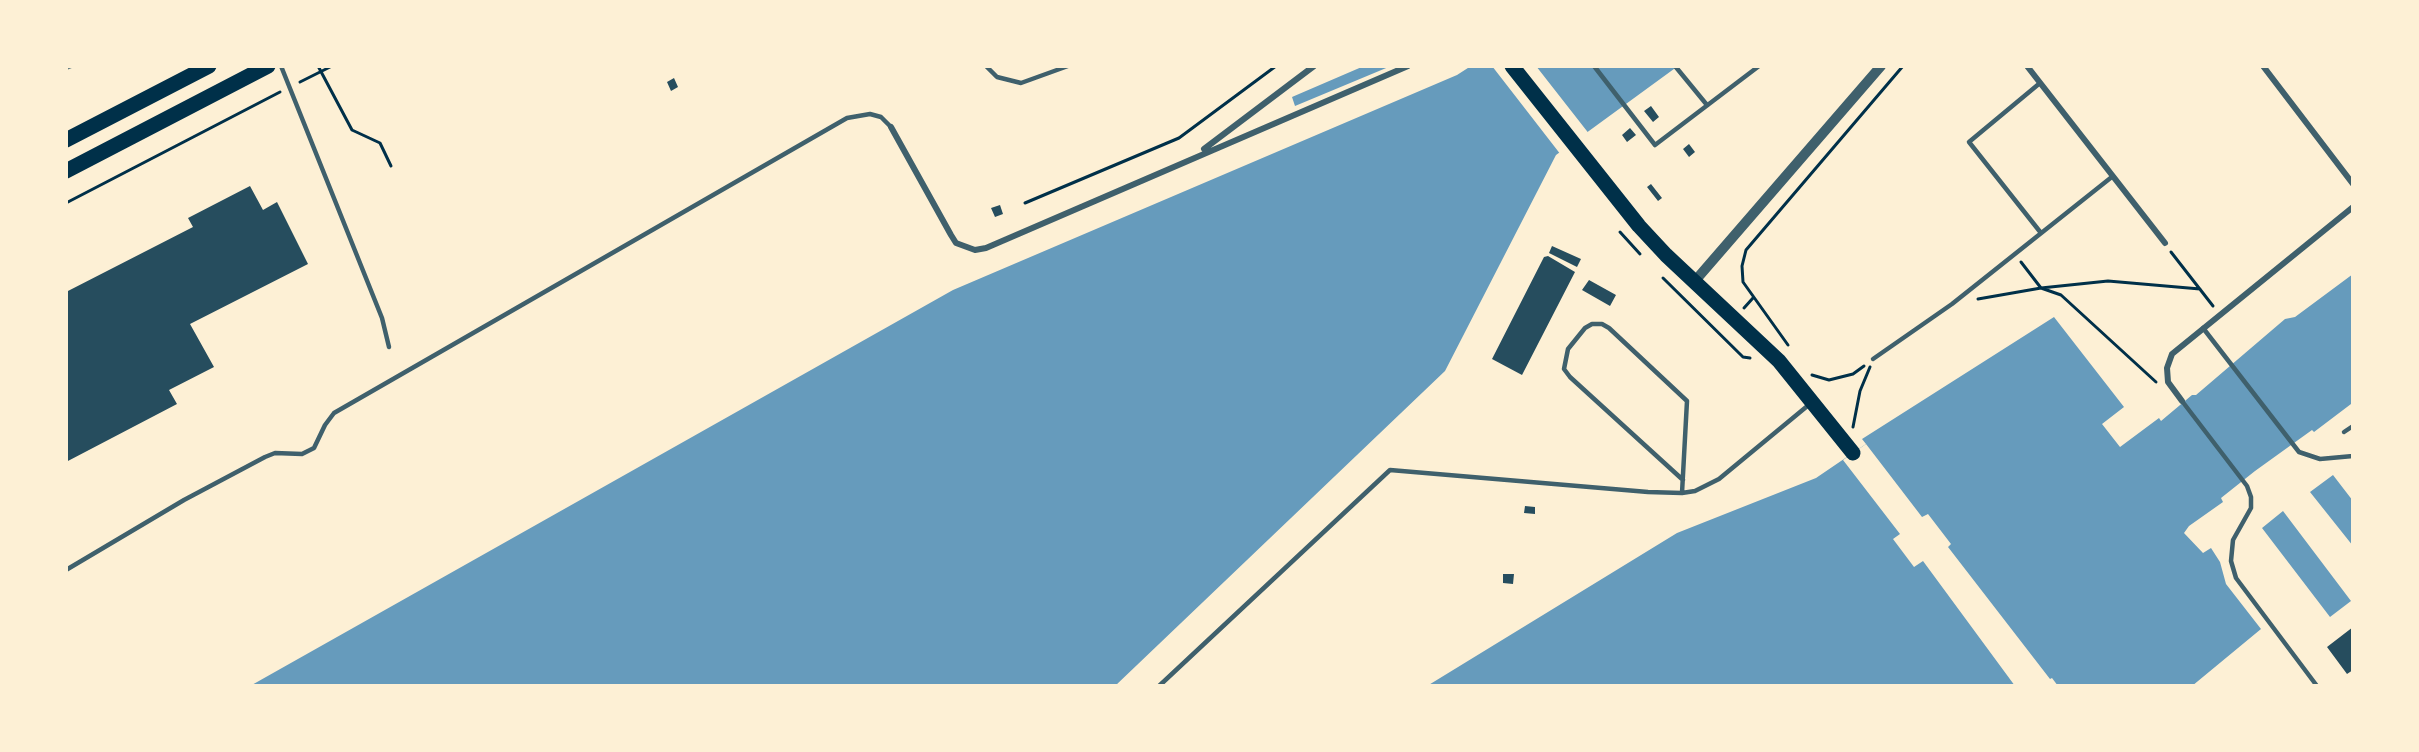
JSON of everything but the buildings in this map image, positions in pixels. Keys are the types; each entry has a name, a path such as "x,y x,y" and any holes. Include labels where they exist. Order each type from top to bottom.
{"main road":[{"path":"66,140 209,66"},
{"path":"66,171 268,66"},
{"path":"1512,66 1639,226 1694,282 1779,361 1853,453"}],"street":[{"path":"1197,155 1314,66"},
{"path":"891,127 956,243 975,250 986,248 1197,155 1408,66"},
{"path":"1694,282 1881,66"},
{"path":"2027,66 2165,243"},
{"path":"2263,66 2353,184"},
{"path":"2182,401 2168,382 2167,368 2172,354 2353,207"}],"lane":[{"path":"281,66 382,318 389,347"},
{"path":"986,66 997,77 1021,83 1068,66"},
{"path":"1594,66 1654,145 1759,66"},
{"path":"1676,68 1707,105"},
{"path":"2040,83 1969,142 2041,233"},
{"path":"66,570 184,500 265,457 275,453 302,454 314,448 325,425 334,413 847,118 870,114 881,117 891,127"},
{"path":"1873,359 1952,303 2113,176"},
{"path":"1682,493 1683,480 1687,401 1609,328 1602,324 1585,328 1568,349 1564,369 1683,480"},
{"path":"2203,328 2299,452 2313,458 2353,456"},
{"path":"1159,686 1390,470 1682,493 1701,488 1719,479 1813,401"},
{"path":"2182,401 2247,486 2251,497 2248,513 2233,540 2231,561 2236,578 2317,686"},
{"path":"2344,432 2353,426"}],"path":[{"path":"318,66 352,130 380,143 391,166"},
{"path":"66,202 332,66"},
{"path":"1025,203 1179,138 1276,66"},
{"path":"1792,349 1743,282 1742,266 1746,250 1903,66"},
{"path":"2165,243 2220,314"},
{"path":"2014,254 2041,288 2061,295 2155,382 2168,382"},
{"path":"1952,303 2041,288 2108,281 2200,289"},
{"path":"1811,375 1828,380 1853,374 1873,359"},
{"path":"1853,453 1852,430 1860,391 1873,359"},
{"path":"1805,367 1818,384"}],"water":[{"path":"1364,66 1391,66 1295,106 1292,97"},
{"path":"1471,66 1678,66 1556,155 1445,371 1115,686 250,686 953,290 1457,75"},
{"path":"2353,274 2351,404 2255,471 2221,498 2223,502 2189,526 2184,533 2203,553 2211,548 2220,562 2226,584 2261,629 2192,686 1427,686 1677,533 1816,478 1866,444 1862,439 2054,317 2124,407 2102,424 2120,447 2159,418 2161,421 2192,395 2196,395 2285,319 2295,317"},
{"path":"2333,475 2353,501 2353,546 2310,492"},
{"path":"2283,511 2351,601 2330,617 2262,528"}],"pier":[{"path":"1492,66 1536,66 1590,135 1561,155"},
{"path":"1866,444 1922,517 1928,514 1951,544 1948,547 2050,679 2052,678 2058,686 2015,686 1923,561 1914,567 1893,539 1900,534 1843,460"}],"railway":[{"path":"66,68 71,66"}]}
